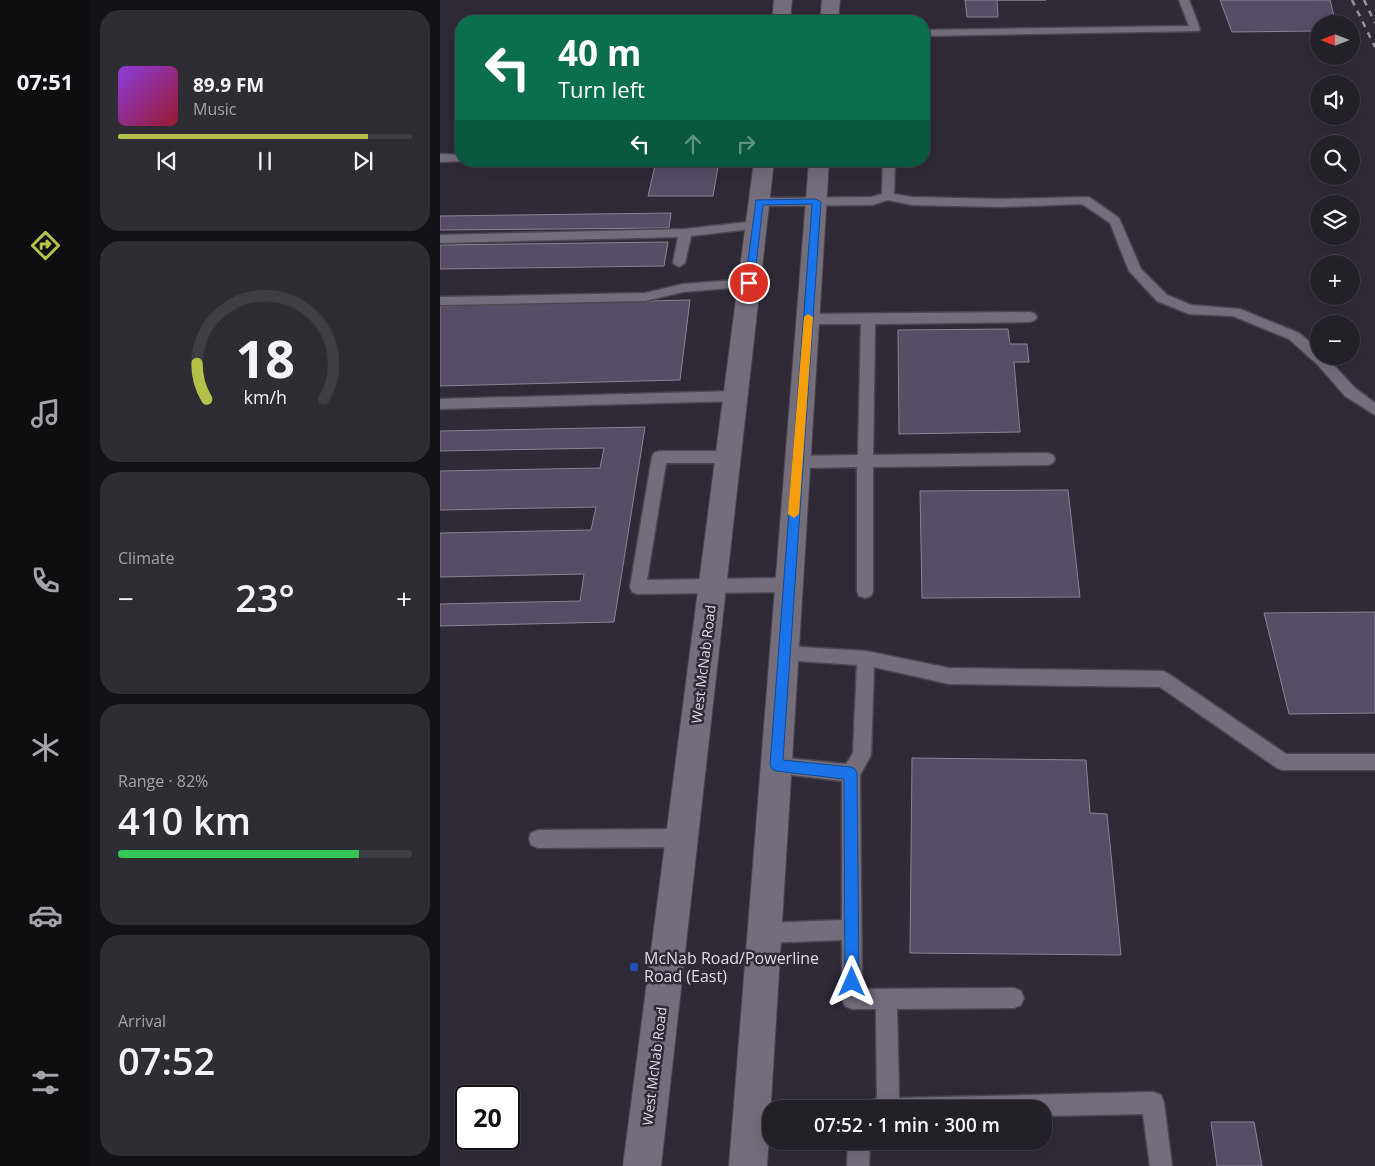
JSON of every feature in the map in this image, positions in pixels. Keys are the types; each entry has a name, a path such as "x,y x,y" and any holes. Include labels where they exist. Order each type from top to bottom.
{"main road":[{"path":"782,15 784,0"},
{"path":"830,15 831,0"},
{"name":"West McNab Road","path":"642,1166 763,167"},
{"path":"748,1166 761,1111 764,933 819,167"}],"lane":[{"path":"930,33 1195,29 1184,0"},
{"path":"440,158 455,158"},
{"path":"888,196 890,167"},
{"path":"440,239 685,233 758,214 816,202 872,201 888,196 912,201 981,203 1085,200 1115,222 1135,271 1162,298 1189,309 1236,312 1294,336 1323,362 1350,392 1375,410"},
{"path":"679,264 685,233"},
{"path":"440,301 645,297 683,288 749,283"},
{"path":"808,319 1030,318"},
{"path":"865,590 868,319"},
{"path":"440,404 736,396"},
{"path":"728,457 659,457 638,587 788,585"},
{"path":"798,462 1048,459"},
{"path":"784,653 866,658 949,676 1163,680 1283,762 1375,762"},
{"path":"866,658 862,755 851,773 852,999 1014,998"},
{"path":"776,765 851,773"},
{"path":"538,839 682,838"},
{"path":"764,933 852,930"},
{"path":"886,999 888,1100"},
{"path":"1052,1105 1153,1103 1161,1166"},
{"path":"858,1150 858,1166"}],"building":[{"path":"965,0 997,0 998,17 967,17"},
{"path":"1220,0 1330,0 1334,15 1310,15 1310,31 1232,32"},
{"path":"655,167 718,167 713,196 648,196"},
{"path":"671,213 669,228 440,230 440,216"},
{"path":"668,242 664,266 440,269 440,245"},
{"path":"690,300 680,380 440,386 440,306"},
{"path":"1008,329 1010,344 1027,344 1029,362 1014,362 1020,432 899,434 898,330"},
{"path":"645,427 614,622 440,626 440,604 580,601 584,574 440,577 440,533 591,530 596,507 440,510 440,471 600,468 604,448 440,451 440,431"},
{"path":"1068,490 1080,597 922,598 920,491"},
{"path":"1375,612 1375,713 1289,714 1264,613"},
{"path":"912,758 1086,760 1090,813 1107,814 1121,955 910,953"},
{"path":"1211,1122 1254,1122 1262,1166 1217,1166"}],"railway":[{"path":"1352,0 1375,47"},
{"path":"1364,0 1375,23"}],"slow traffic":[{"path":"794,514 808,317"}],"place":[{"name":"McNab Road/Powerline Road (East)","path":"634,967"}],"route":[{"path":"749,283 759,202 816,202 776,765 851,773 852,982"}]}
